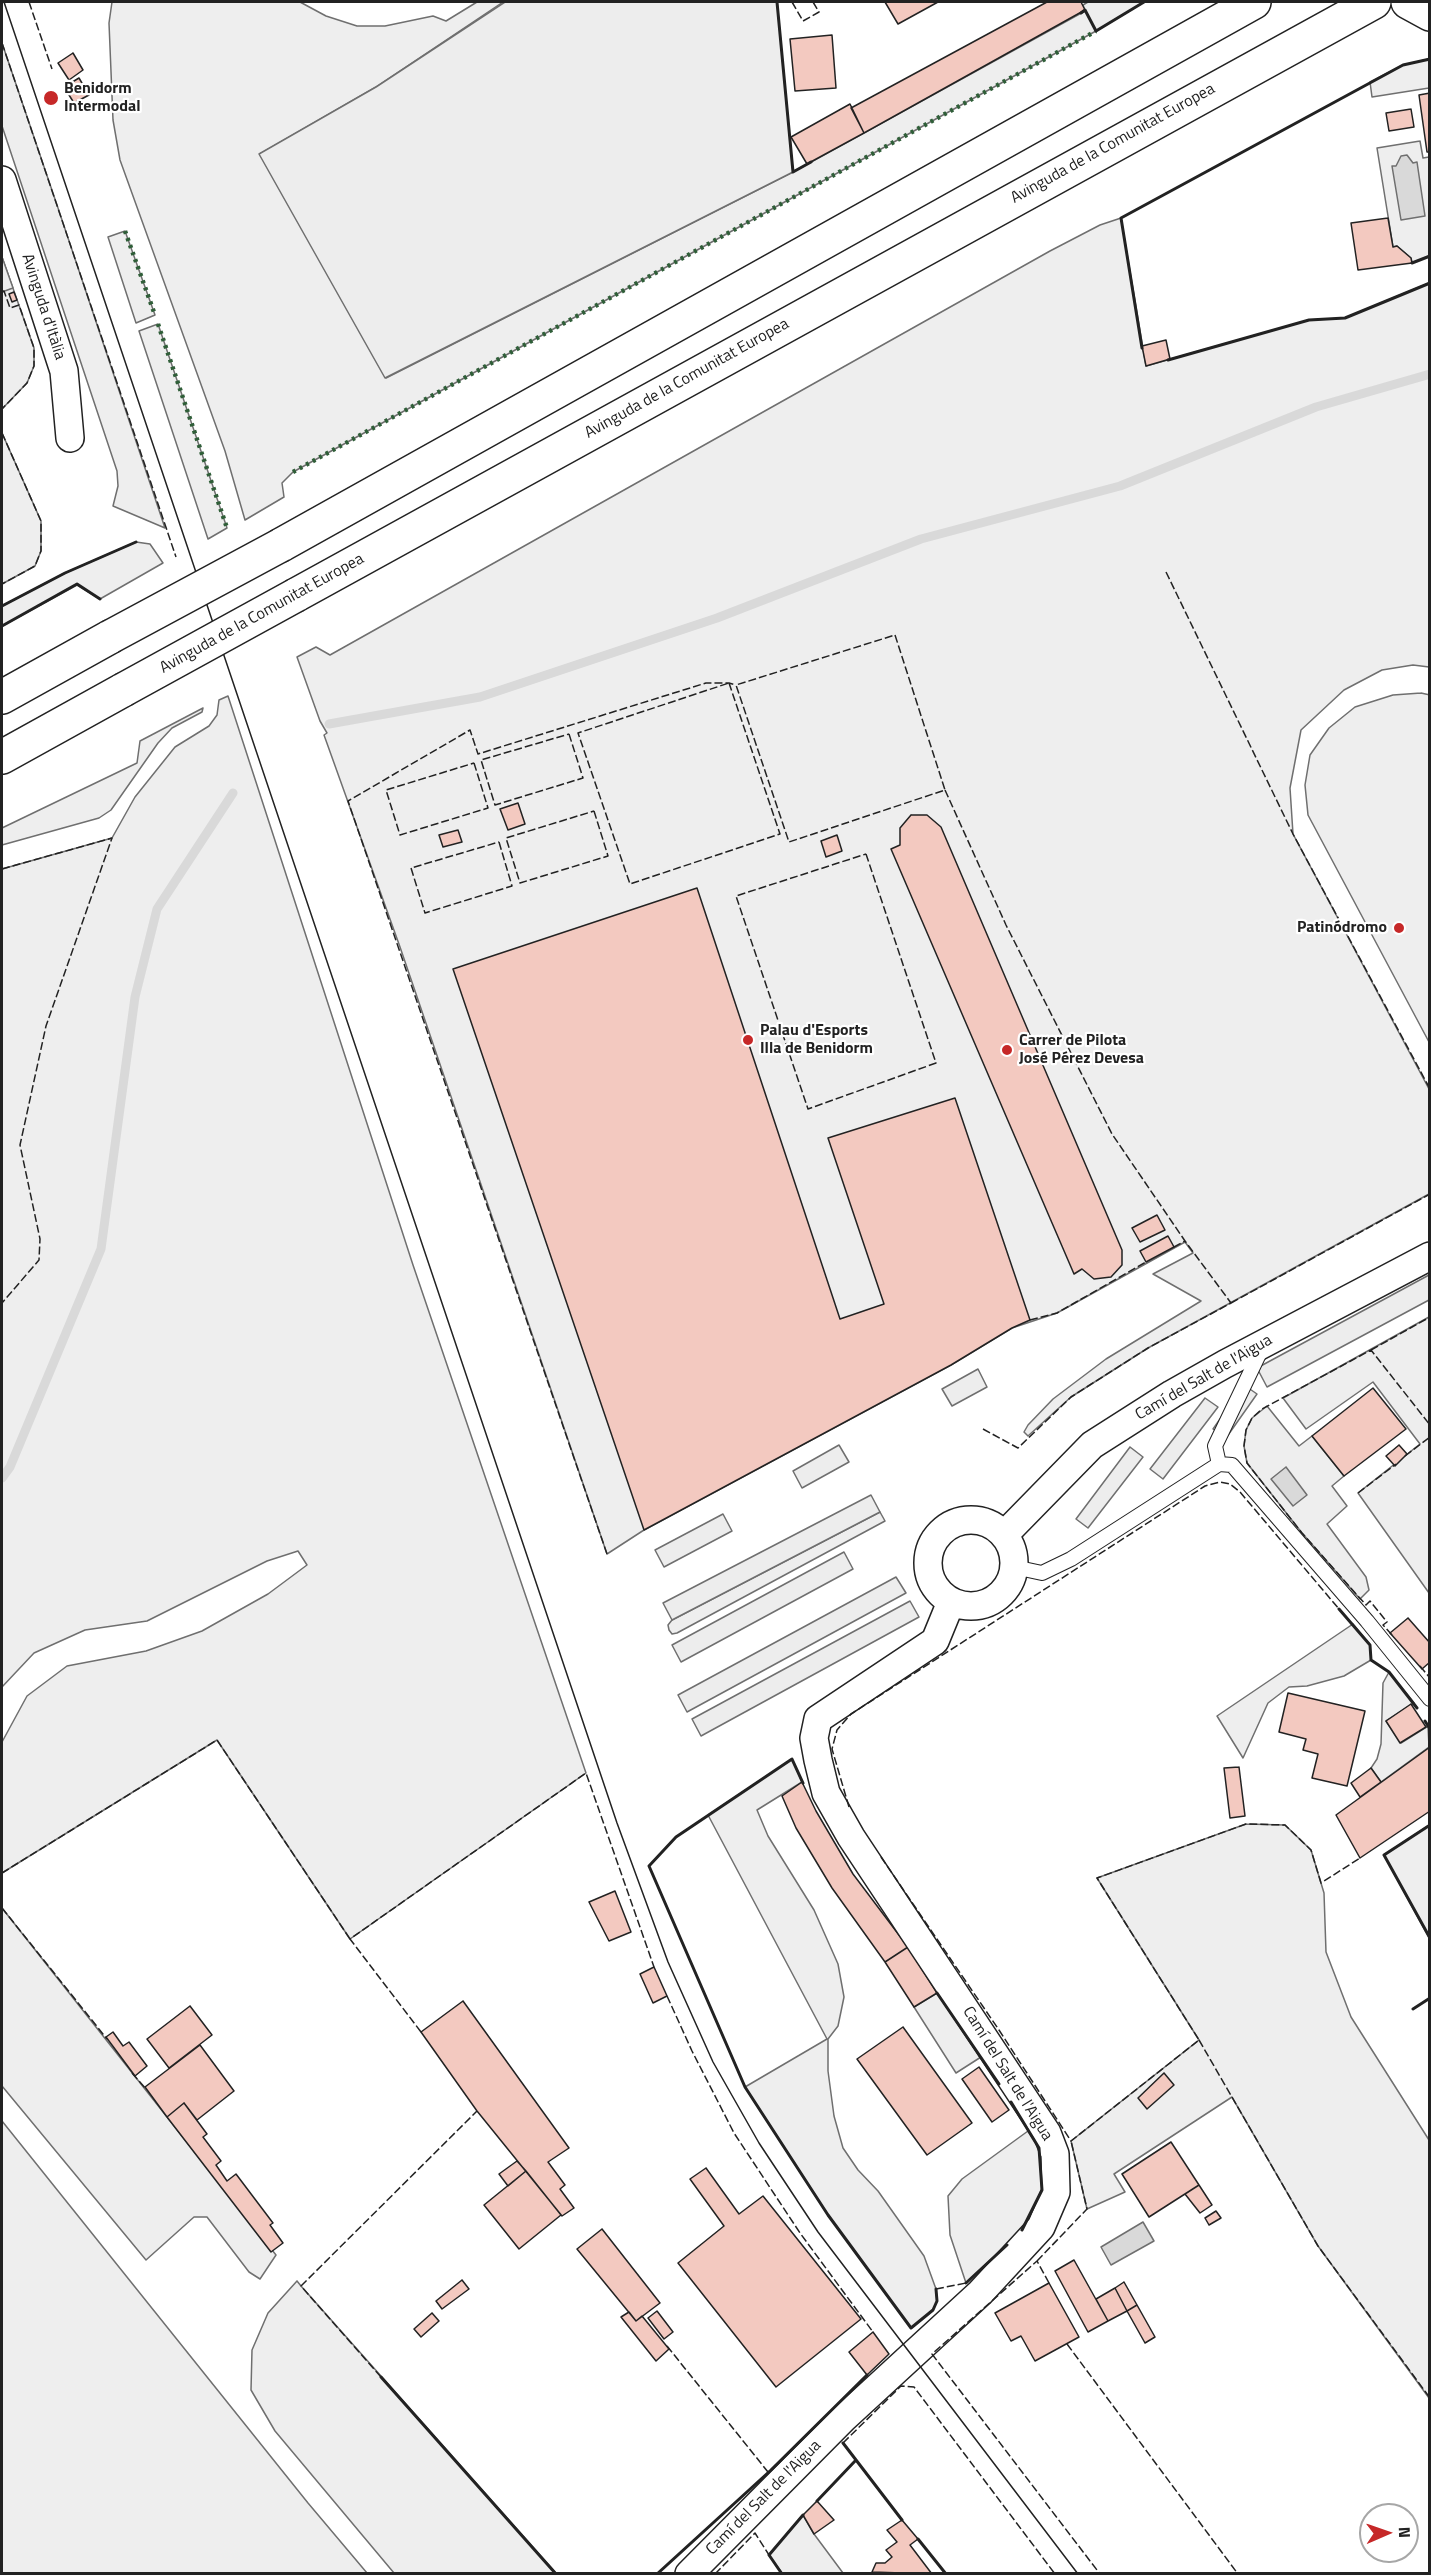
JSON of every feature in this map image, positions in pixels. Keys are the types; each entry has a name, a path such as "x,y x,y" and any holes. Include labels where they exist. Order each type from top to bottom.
{"main road":[{"path":"2,697 281,545 1254,2"},
{"name":"Avinguda de la Comunitat Europea","path":"2,757 1374,2"},
{"path":"1408,2 1430,14"}],"street":[{"name":"Avinguda d'Itàlia","path":"2,180 64,371 70,438"},
{"name":"Camí del Salt de l'Aigua","path":"1004,1534 1092,1445 1172,1394 1430,1256"},
{"path":"974,1519 991,1524 1004,1534 1011,1544 1014,1567 1011,1581 1003,1593 992,1601 978,1606 964,1606 951,1602 939,1593 931,1581 927,1567 928,1553 934,1539 944,1528 957,1522 974,1519"},
{"name":"Camí del Salt de l'Aigua","path":"689,2574 844,2418 980,2293 1041,2227 1056,2192 1055,2154 1047,2133 851,1837 826,1793 814,1738 818,1719 935,1641 951,1602"}],"lane":[{"path":"1219,1464 1215,1446 1266,1342"},
{"path":"1014,1567 1042,1573 1071,1559 1219,1464 1232,1465 1246,1478 1430,1699"}],"shaded area":[{"path":"112,2 300,2 326,16 357,26 385,26 433,16 446,21 477,2 503,2 376,87 260,154 386,378 793,172 1085,11 1083,5 1088,2 1144,2 1096,31 293,472 282,483 284,497 245,520 225,451 120,160 113,120 109,23"},
{"path":"505,2 777,2 793,172 385,378 259,154 376,87"},
{"path":"2,43 165,528 113,506 118,486 117,471 2,126"},
{"path":"1429,59 1429,88 1372,97 1370,82 1403,65"},
{"path":"1420,141 1423,158 1429,157 1429,256 1412,263 1411,258 1397,246 1393,247 1377,148"},
{"path":"1407,155 1413,163 1417,162 1425,216 1401,220 1392,166 1396,166 1401,156"},
{"path":"1121,218 1146,366 1309,320 1345,318 1429,283 1429,667 1413,665 1382,670 1344,690 1301,730 1290,788 1293,834 1429,1089 1429,1194 1148,1348 1071,1397 1028,1436 1024,1432 1028,1425 1053,1399 1106,1359 1201,1301 1153,1274 1193,1253 1185,1242 1057,1313 1012,1328 951,1365 644,1530 607,1554 400,947 324,735 327,733 320,721 297,657 316,647 330,655 1050,251 1100,225"},
{"path":"125,231 155,315 136,323 108,237"},
{"path":"2,257 34,348 34,366 27,383 2,409"},
{"path":"2,257 13,288 2,292"},
{"path":"158,324 227,528 208,539 139,331"},
{"path":"2,433 41,521 41,551 35,566 2,584"},
{"path":"136,542 150,544 163,563 100,599 77,585 2,626 2,606 65,573"},
{"name":"Patinódromo","path":"1421,693 1430,695 1429,1042 1308,815 1305,785 1310,755 1329,728 1355,707 1393,695"},
{"path":"228,696 413,1265 586,1773 350,1939 217,1740 2,1873 2,1742 27,1696 67,1666 146,1651 202,1631 268,1594 307,1565 298,1551 267,1561 147,1621 85,1630 34,1653 2,1687 2,869 112,838 135,797 175,747 209,726 217,715 219,700"},
{"path":"203,708 202,712 172,728 158,743 111,810 99,818 2,845 2,828 137,763 140,741"},
{"path":"1429,1275 1429,1300 1267,1387 1257,1368"},
{"path":"1429,1317 1429,1593 1358,1493 1420,1444 1373,1382 1306,1429 1283,1398"},
{"path":"978,1369 987,1387 952,1406 942,1389"},
{"path":"1244,1385 1257,1394 1226,1438 1213,1429"},
{"path":"1205,1398 1218,1407 1163,1479 1150,1469"},
{"path":"1267,1406 1299,1446 1312,1436 1344,1476 1332,1486 1347,1506 1327,1524 1366,1577 1369,1590 1360,1599 1302,1533 1247,1463 1244,1446 1246,1430 1252,1418"},
{"path":"839,1445 849,1462 802,1488 793,1471"},
{"path":"1130,1447 1143,1457 1088,1528 1076,1519"},
{"path":"1286,1467 1307,1495 1293,1506 1271,1479"},
{"path":"871,1495 880,1512 672,1620 663,1603"},
{"path":"880,1512 885,1521 677,1633 672,1634 669,1630 668,1625 672,1620"},
{"path":"723,1514 732,1531 664,1567 655,1550"},
{"path":"844,1552 853,1569 681,1662 672,1645"},
{"path":"896,1577 906,1593 687,1712 678,1695"},
{"path":"910,1601 919,1617 701,1736 692,1719"},
{"path":"1353,1624 1370,1645 1371,1660 1344,1676 1307,1686 1289,1687 1268,1703 1243,1758 1217,1716"},
{"path":"1389,1672 1414,1703 1386,1721 1401,1743 1428,1726 1429,1747 1381,1782 1371,1768 1377,1759 1381,1744 1383,1683"},
{"path":"792,1759 802,1782 757,1810 768,1836 814,1910 838,1964 844,1997 838,2026 828,2039 828,2071 834,2116 843,2148 858,2170 878,2191 924,2256 936,2289 937,2301 933,2310 911,2328 828,2215 745,2087 827,2039 708,1815"},
{"path":"1246,1824 1285,1825 1311,1850 1324,1893 1326,1952 1351,2017 1429,2140 1429,2398 1318,2246 1232,2097 1114,2174 1125,2192 1087,2209 1071,2141 1199,2040 1097,1878"},
{"path":"1429,1825 1429,1938 1384,1855"},
{"path":"2,1908 276,2255 260,2279 249,2272 207,2217 194,2217 146,2260 2,2086"},
{"path":"937,1993 981,2057 956,2073 914,2007"},
{"path":"2,2121 308,2503 367,2573 2,2573"},
{"path":"1028,2131 1039,2148 1042,2190 1022,2230 966,2283 950,2235 948,2196 962,2179"},
{"path":"1143,2222 1154,2241 1111,2265 1101,2247"},
{"path":"297,2281 556,2573 394,2573 275,2431 251,2390 252,2350 268,2313"},
{"path":"803,2515 843,2573 782,2573 769,2555"}],"building":[{"path":"885,2 938,2 898,24"},
{"path":"1047,2 1081,2 1085,10 864,133 851,108"},
{"path":"832,35 836,88 795,91 790,39"},
{"path":"73,53 83,70 69,80 58,63"},
{"path":"79,78 89,95 74,103 64,87"},
{"path":"1430,93 1430,152 1427,152 1419,95"},
{"path":"850,104 864,133 807,164 791,137"},
{"path":"1411,109 1414,127 1389,131 1386,113"},
{"path":"1388,218 1393,247 1397,246 1411,258 1412,263 1358,270 1351,223"},
{"path":"14,292 17,300 12,302 9,294"},
{"path":"1166,340 1170,359 1146,366 1142,346"},
{"path":"518,803 525,824 508,830 500,809"},
{"name":"Carrer de Pilota José Pérez Devesa","path":"911,815 927,815 941,827 1122,1250 1122,1265 1111,1277 1094,1279 1082,1269 1074,1274 891,849 900,845 900,828"},
{"path":"458,830 462,842 443,847 439,835"},
{"path":"837,835 842,851 826,857 821,841"},
{"path":"697,888 840,1319 884,1304 828,1138 955,1098 1030,1320 644,1530 453,969"},
{"path":"1157,1215 1165,1230 1140,1242 1132,1228"},
{"path":"1168,1236 1174,1247 1146,1262 1140,1251"},
{"path":"1373,1388 1406,1429 1344,1476 1312,1436"},
{"path":"1399,1445 1407,1454 1395,1466 1386,1456"},
{"path":"1408,1618 1430,1643 1430,1662 1422,1669 1390,1633"},
{"path":"1288,1693 1365,1711 1347,1786 1312,1778 1318,1754 1303,1750 1306,1739 1279,1732"},
{"path":"1411,1704 1426,1727 1400,1743 1386,1721"},
{"path":"1430,1747 1430,1811 1360,1858 1336,1815"},
{"path":"1239,1767 1245,1816 1230,1818 1224,1768"},
{"path":"1371,1768 1381,1782 1360,1797 1351,1783"},
{"path":"802,1782 816,1811 853,1874 908,1947 885,1962 832,1888 796,1828 782,1796"},
{"path":"615,1891 631,1932 609,1941 589,1902"},
{"path":"908,1947 937,1993 914,2007 885,1962"},
{"path":"654,1967 667,1996 653,2003 640,1974"},
{"path":"463,2001 569,2148 548,2162 565,2185 560,2189 574,2208 562,2216 477,2111 421,2032"},
{"path":"190,2006 212,2035 169,2068 147,2039"},
{"path":"903,2027 972,2123 927,2155 857,2059"},
{"path":"113,2032 123,2046 129,2042 147,2066 135,2076 106,2037"},
{"path":"200,2045 234,2091 197,2120 184,2103 167,2117 145,2087"},
{"path":"979,2067 1009,2110 992,2122 962,2079"},
{"path":"1164,2073 1174,2085 1147,2109 1138,2098"},
{"path":"184,2103 207,2134 203,2137 221,2161 216,2165 227,2181 236,2174 273,2223 270,2225 283,2243 271,2252 167,2117"},
{"path":"1171,2142 1199,2185 1149,2217 1122,2174"},
{"path":"517,2161 526,2171 508,2186 499,2174"},
{"path":"706,2168 739,2214 763,2196 861,2319 776,2387 678,2263 724,2226 690,2179"},
{"path":"526,2171 561,2215 519,2249 484,2205"},
{"path":"1199,2185 1212,2205 1200,2213 1185,2194"},
{"path":"1216,2211 1221,2218 1209,2225 1205,2218"},
{"path":"602,2229 660,2303 636,2321 577,2249"},
{"path":"1074,2260 1108,2321 1088,2332 1055,2271"},
{"path":"462,2280 469,2289 442,2309 436,2301"},
{"path":"1124,2282 1137,2305 1127,2311 1115,2288"},
{"path":"1049,2283 1079,2337 1035,2361 1021,2336 1011,2341 995,2313"},
{"path":"1115,2288 1127,2311 1108,2321 1096,2299"},
{"path":"1137,2305 1155,2337 1145,2343 1127,2311"},
{"path":"657,2311 673,2332 664,2339 648,2318"},
{"path":"629,2312 636,2321 642,2316 669,2349 656,2361 621,2317"},
{"path":"432,2313 439,2321 421,2337 414,2329"},
{"path":"873,2332 889,2354 867,2375 849,2352"},
{"path":"817,2501 834,2520 814,2534 803,2515"},
{"path":"902,2520 918,2539 910,2545 932,2574 872,2572 876,2563 885,2563 892,2557 886,2550 897,2542 887,2530"}],"waterway":[{"path":"329,724 480,697 717,618 921,539 1120,486 1316,407 1430,374"},
{"path":"2,1478 10,1467 101,1249 135,997 157,909 233,793"}],"tram line":[{"path":"4,2 617,1823 668,1962 713,2062 759,2143 818,2232 1078,2574"}],"hedge":[{"path":"293,472 1096,31"},
{"path":"125,231 155,315"},
{"path":"158,324 227,528"}],"fence":[{"path":"29,2 52,69"},
{"path":"792,2 803,21 819,12 813,2"},
{"path":"2,43 176,557"},
{"path":"2,292 4,291 10,308 19,305 34,348 34,366 27,383 2,409"},
{"path":"2,433 41,521 41,551 35,566 2,584"},
{"path":"1166,572 1293,834 1430,1089"},
{"path":"895,635 945,790 789,842 736,685 895,635"},
{"path":"607,1554 348,801 470,730 478,754 706,683 736,685"},
{"path":"729,683 780,834 630,884 578,733 729,683"},
{"path":"569,734 583,778 495,805 481,760 569,734"},
{"path":"474,763 488,808 400,835 386,790 474,763"},
{"path":"945,790 1006,925 1112,1134 1185,1241 1174,1247"},
{"path":"594,811 608,856 520,883 506,838 594,811"},
{"path":"2,869 112,838 46,1026 20,1145 40,1239 39,1260 2,1303"},
{"path":"499,842 512,886 425,913 411,868 499,842"},
{"path":"866,854 936,1063 808,1109 736,896 866,854"},
{"path":"1231,1303 1430,1194"},
{"path":"983,1429 1018,1448 1071,1397 1148,1348 1231,1303 1185,1241"},
{"path":"1030,1320 1057,1313 1146,1262"},
{"path":"1371,1350 1430,1317"},
{"path":"1392,1635 1383,1625 1387,1622 1370,1601 1366,1605 1302,1533 1247,1463 1244,1446 1246,1430 1252,1418 1262,1409 1371,1350 1430,1425"},
{"path":"1405,1456 1430,1437"},
{"path":"1358,1493 1396,1464"},
{"path":"849,1807 832,1749 837,1730 851,1714 1205,1486 1220,1482 1230,1484 1240,1492 1339,1609"},
{"path":"1420,1666 1430,1678"},
{"path":"2,1873 217,1740 350,1939"},
{"path":"421,2032 350,1939 586,1773 654,1967"},
{"path":"881,1857 999,2030 1071,2141 1199,2040 1097,1878 1246,1824 1285,1825 1311,1850 1321,1883 1360,1858"},
{"path":"2,1908 107,2039"},
{"path":"667,1996 734,2133 800,2233 873,2332"},
{"path":"1199,2040 1318,2246 1430,2398"},
{"path":"132,2073 146,2089"},
{"path":"381,2377 301,2286 477,2111"},
{"path":"1037,2261 1087,2209 1071,2141"},
{"path":"1049,2283 1037,2261 932,2354 1100,2574"},
{"path":"936,2289 966,2283"},
{"path":"1067,2344 1238,2574"},
{"path":"667,2346 768,2472"},
{"path":"843,2443 901,2386 914,2387 1055,2574"},
{"path":"715,2574 755,2533 769,2555"}],"wall":[{"path":"777,2 793,172 811,162"},
{"path":"1081,13 1085,10 1096,31 1144,2"},
{"path":"1142,348 1121,218 1403,65 1430,59"},
{"path":"1412,263 1430,256"},
{"path":"1168,360 1309,320 1345,318 1430,283"},
{"path":"2,606 65,573 136,542"},
{"path":"2,626 77,584 100,599"},
{"path":"1339,1609 1370,1645 1371,1660 1389,1672 1417,1708"},
{"path":"1425,1721 1430,1729"},
{"path":"803,1783 792,1759 676,1837 649,1866 745,2087 828,2215 911,2328 933,2310 937,2301 936,2289"},
{"path":"1430,1825 1384,1855 1430,1938"},
{"path":"937,1993 999,2084"},
{"path":"1413,2009 1430,1998"},
{"path":"1011,2102 1039,2148 1042,2190 1022,2230"},
{"path":"966,2283 1007,2245"},
{"path":"657,2574 771,2470 867,2375"},
{"path":"381,2377 556,2574"},
{"path":"843,2443 902,2520"},
{"path":"817,2501 856,2460"},
{"path":"782,2574 769,2555 803,2515"},
{"path":"918,2539 946,2574"}],"place":[{"name":"Benidorm Intermodal","path":"51,98"},
{"name":"Patinódromo","path":"1399,928"},
{"name":"Palau d'Esports Illa de Benidorm","path":"748,1040"},
{"name":"Carrer de Pilota José Pérez Devesa","path":"1007,1050"}]}
